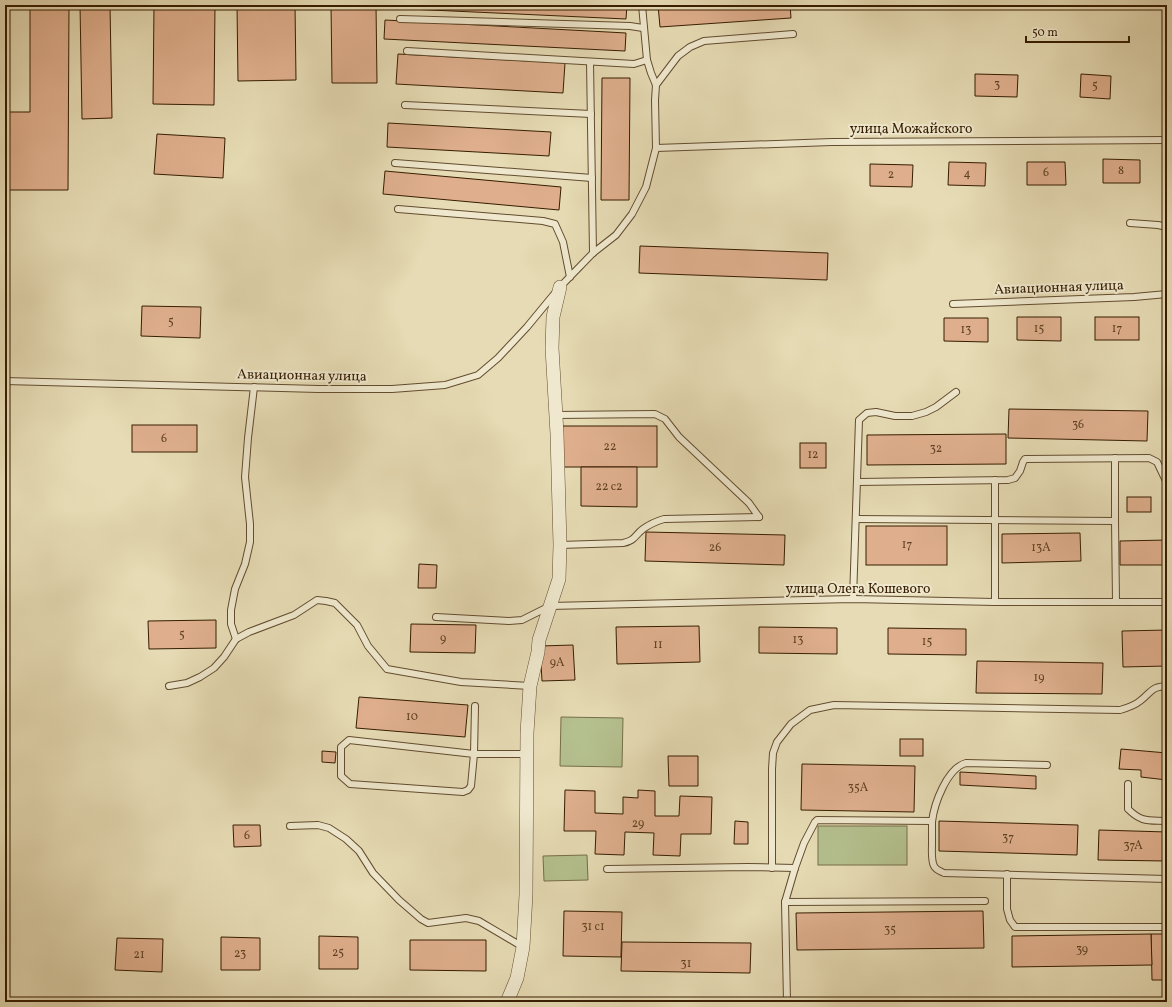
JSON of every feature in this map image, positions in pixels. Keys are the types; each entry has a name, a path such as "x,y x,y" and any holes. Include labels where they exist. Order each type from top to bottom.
{"street":[{"path":"507,1002 517,978 523,947 526,895 527,754 530,686 538,652 539,640 559,579 560,545 556,415 552,348 553,317 560,287"}],"lane":[{"path":"642,5 647,60 656,85"},
{"path":"400,19 622,26 643,28"},
{"path":"656,85 678,56 690,47 704,41 794,34"},
{"path":"408,51 634,64 647,60"},
{"path":"590,62 593,253"},
{"name":"Авиационная улица","path":"5,381 392,389 445,385 478,375 498,358 527,327 560,287 593,253 616,235 632,214 646,187 656,148 656,85"},
{"path":"405,105 591,114"},
{"name":"улица Можайского","path":"656,148 832,142 1167,140"},
{"path":"395,163 592,178"},
{"path":"398,209 543,221 555,224 563,242 570,277"},
{"path":"1130,223 1158,225 1167,228"},
{"name":"Авиационная улица","path":"953,304 1134,298 1167,294"},
{"path":"236,640 231,624 231,610 235,589 245,564 250,542 250,524 245,477 254,387"},
{"path":"853,599 859,420 867,413 876,412 895,416 912,416 926,412 936,407 956,392"},
{"path":"556,415 655,414 665,419 679,437 749,503 759,517 664,519 654,522 643,529 630,542 560,545"},
{"path":"1115,458 1116,601"},
{"path":"857,482 1008,480 1015,478 1025,459 1149,458 1157,462 1167,483"},
{"path":"995,480 995,602"},
{"path":"856,519 1115,521"},
{"name":"улица Олега Кошевого","path":"550,606 853,599 995,602 1167,602"},
{"path":"169,686 187,683 200,677 214,668 236,640 249,632 294,615 317,600 335,604 357,625 368,646 387,669 461,682 530,686"},
{"path":"436,617 509,621 522,620 550,606"},
{"path":"772,868 773,753 777,742 791,724 810,710 834,705 1120,710 1130,708 1141,701 1150,691 1158,687 1167,686"},
{"path":"475,706 474,754 472,786 468,790 463,792 350,784 341,776 341,747 349,740 474,754 527,754"},
{"path":"1047,765 961,764 944,782 932,821 932,859 934,866 938,871 944,873 1167,879"},
{"path":"1128,784 1128,809 1143,820 1167,821"},
{"path":"787,1002 786,902 795,868 804,843 815,822 817,820 932,821"},
{"path":"290,826 318,825 328,828 346,839 359,851 374,873 399,900 421,920 428,924 466,918 479,922 523,947"},
{"path":"607,869 748,867 795,868"},
{"path":"1007,874 1007,909 1010,920 1016,927 1167,927"},
{"path":"786,902 985,901"}],"green space":[{"path":"561,717 623,718 622,767 560,766"},
{"path":"818,826 907,826 907,865 818,865"},
{"path":"587,855 588,880 544,881 543,856"}],"building":[{"path":"30,5 69,5 68,190 5,190 5,112 30,112"},
{"path":"80,5 110,5 112,118 82,119"},
{"path":"154,5 215,5 214,105 153,104"},
{"path":"237,5 295,5 296,80 238,81"},
{"path":"331,5 376,5 377,83 332,83"},
{"path":"387,5 627,5 626,19 387,8"},
{"path":"658,5 790,5 791,18 660,27"},
{"path":"385,20 626,33 625,51 384,39"},
{"path":"398,54 565,63 563,93 396,84"},
{"path":"975,74 1018,75 1017,97 975,96"},
{"path":"1081,74 1111,76 1110,99 1080,97"},
{"path":"602,78 630,78 629,200 601,200"},
{"path":"388,123 551,132 549,156 387,147"},
{"path":"157,134 225,138 223,178 154,174"},
{"path":"1103,159 1140,160 1140,183 1103,183"},
{"path":"949,162 986,163 985,186 948,185"},
{"path":"1027,162 1065,162 1066,185 1027,185"},
{"path":"870,164 913,165 912,187 870,186"},
{"path":"385,171 561,187 559,210 383,194"},
{"path":"640,246 828,253 827,280 639,273"},
{"path":"142,306 201,307 200,338 141,336"},
{"path":"1017,317 1061,317 1061,341 1017,340"},
{"path":"1095,317 1139,317 1139,340 1095,340"},
{"path":"944,318 988,318 988,342 944,341"},
{"path":"1009,409 1148,411 1147,441 1008,438"},
{"path":"132,425 197,425 197,452 132,452"},
{"path":"562,426 657,426 657,467 562,467"},
{"path":"1006,434 1006,464 867,465 867,435"},
{"path":"800,443 826,443 826,468 800,468"},
{"path":"581,467 637,467 637,507 581,506"},
{"path":"1127,497 1151,497 1151,512 1127,512"},
{"path":"866,526 947,526 947,565 866,565"},
{"path":"646,532 785,535 784,565 645,561"},
{"path":"1080,533 1081,561 1002,563 1002,534"},
{"path":"1167,540 1167,565 1120,565 1120,541"},
{"path":"419,564 437,565 436,588 418,588"},
{"path":"216,620 216,648 149,649 148,621"},
{"path":"411,624 476,625 475,653 410,652"},
{"path":"699,626 700,662 617,664 616,627"},
{"path":"759,627 837,628 837,654 759,653"},
{"path":"888,628 966,629 966,655 888,654"},
{"path":"1167,630 1167,666 1123,667 1122,631"},
{"path":"573,645 575,680 542,681 540,646"},
{"path":"977,661 1103,663 1102,694 976,693"},
{"path":"359,697 468,705 465,737 356,728"},
{"path":"900,739 923,739 923,756 900,756"},
{"path":"1121,749 1167,753 1167,780 1141,777 1141,770 1119,769"},
{"path":"322,751 336,752 335,763 322,762"},
{"path":"668,756 698,756 698,786 669,786"},
{"path":"802,764 915,766 914,812 801,810"},
{"path":"960,772 1036,776 1036,789 960,785"},
{"path":"565,790 595,791 595,813 623,814 623,797 638,798 638,790 655,791 655,816 679,816 680,796 712,797 711,834 681,834 680,856 653,855 654,833 625,832 624,855 595,854 596,831 564,831"},
{"path":"735,821 748,822 748,844 734,844"},
{"path":"939,821 1078,825 1077,855 939,851"},
{"path":"233,825 260,825 261,846 234,847"},
{"path":"1099,830 1167,832 1167,861 1098,860"},
{"path":"564,911 622,912 621,957 563,956"},
{"path":"983,911 984,948 797,950 796,913"},
{"path":"1151,934 1167,934 1167,980 1152,980"},
{"path":"1151,934 1152,965 1012,967 1012,936"},
{"path":"319,936 358,937 358,969 319,969"},
{"path":"221,937 260,938 260,970 221,970"},
{"path":"117,938 163,939 162,972 115,970"},
{"path":"410,940 486,940 486,971 410,970"},
{"path":"622,942 751,943 750,973 621,971"}]}
